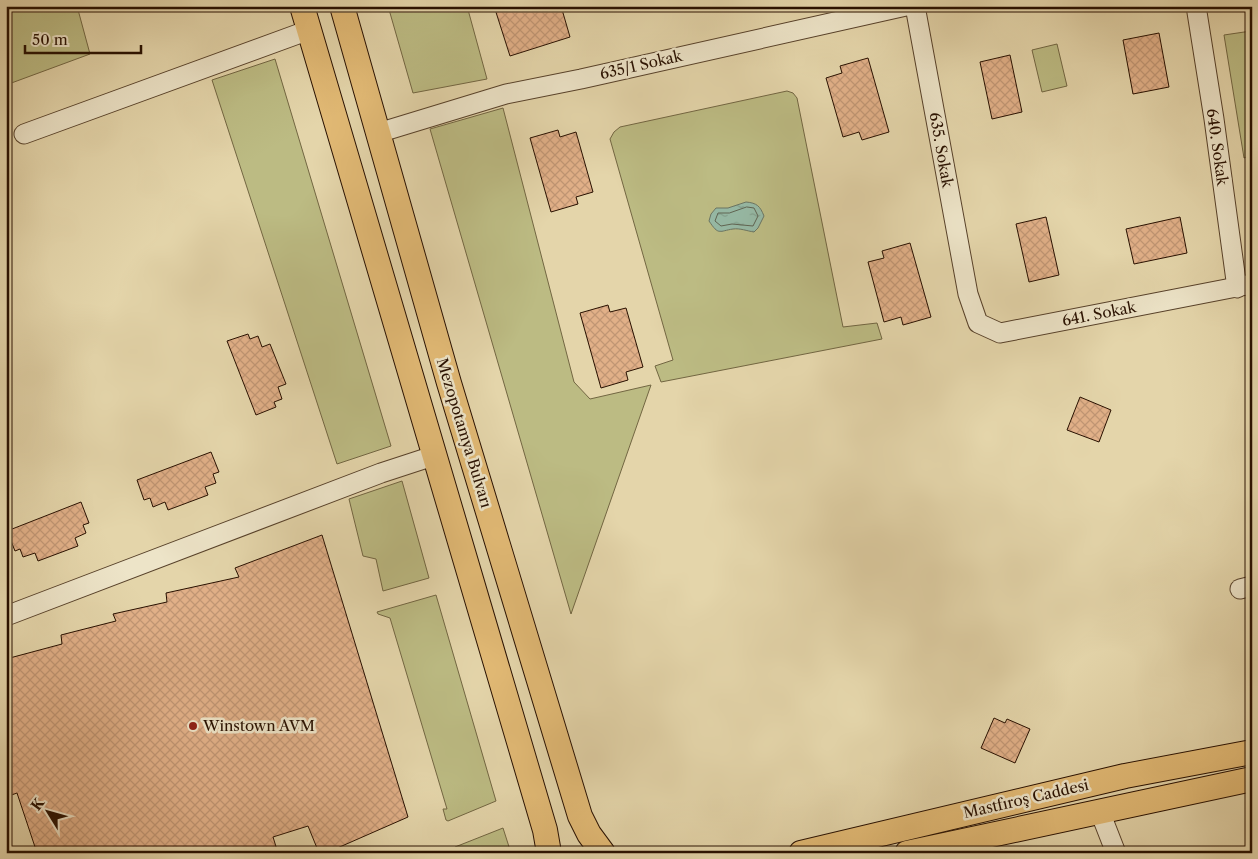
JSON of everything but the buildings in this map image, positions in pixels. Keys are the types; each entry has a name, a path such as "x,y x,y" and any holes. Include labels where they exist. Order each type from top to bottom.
{"main road":[{"path":"302,6 542,822 549,853"},
{"name":"Mezopotamya Bulvarı","path":"342,6 449,384 580,816 589,834 603,853"},
{"name":"Mastfıroş Caddesi","path":"800,853 1125,776 1252,752"},
{"name":"Mastfıroş Caddesi","path":"907,853 1252,779"}],"street":[{"name":"635/1 Sokak","path":"378,133 506,94 906,6"},
{"name":"635. Sokak","path":"915,6 968,294"},
{"name":"640. Sokak","path":"1196,6 1215,128 1244,286"},
{"path":"24,134 309,30"},
{"name":"641. Sokak","path":"968,294 978,323 1000,333 1244,286"},
{"path":"6,616 372,476 433,456"},
{"path":"1100,812 1116,853"}],"shaded area":[{"path":"6,6 77,6 90,54 6,85"},
{"path":"388,6 467,6 487,79 413,93"},
{"path":"1248,16 1252,16 1252,155 1244,158 1224,35 1251,31"},
{"path":"1057,44 1067,86 1042,92 1032,50"},
{"path":"275,59 391,446 337,464 212,80"},
{"path":"787,91 793,93 797,98 843,327 877,323 882,339 661,382 655,366 673,360 610,139 620,127"},
{"path":"503,108 574,382 590,399 651,385 571,614 430,129"},
{"path":"402,481 429,578 383,591 376,559 363,556 349,499"},
{"path":"436,595 496,801 448,821 443,809 447,809 390,618 377,612"},
{"path":"503,828 511,853 453,853 455,847"}],"water":[{"path":"746,202 758,206 764,216 754,232 741,229 717,231 709,221 711,214 716,208 728,208"}],"place":[{"name":"Winstown AVM","path":"193,726"}]}
